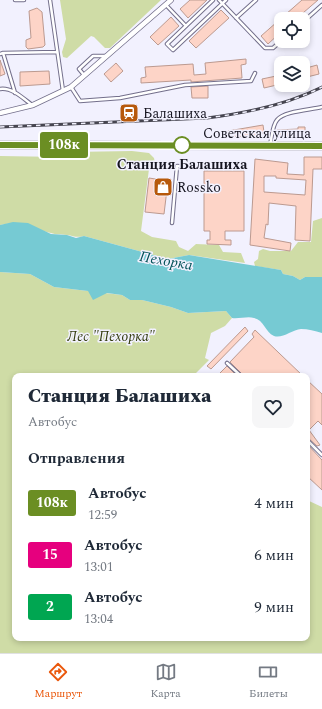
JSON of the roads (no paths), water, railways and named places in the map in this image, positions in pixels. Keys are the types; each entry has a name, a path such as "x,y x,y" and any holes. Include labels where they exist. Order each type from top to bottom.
{"main road":[{"name":"Советская улица","path":"0,145 322,146"}],"street":[{"path":"0,113 33,105 63,92 79,82 171,0"}],"lane":[{"path":"15,0 24,0"},
{"path":"50,0 63,92"},
{"path":"213,0 167,44 173,50 226,0"},
{"path":"220,0 264,48 274,47"},
{"path":"236,18 256,0"},
{"path":"166,5 186,26"},
{"path":"310,16 322,5"},
{"path":"15,93 2,53 58,52"},
{"path":"85,76 79,69 93,56 108,56"},
{"path":"71,87 80,101 100,100 120,98 185,85 250,81 255,73"},
{"path":"0,89 15,93 33,105"},
{"path":"270,146 273,128 276,121 283,115 322,107"},
{"path":"172,223 177,166 192,166"},
{"path":"227,363 238,373"},
{"path":"310,443 322,455"}],"water":[{"name":"Пехорка","path":"13,222 28,223 51,234 67,235 76,238 84,236 168,259 189,255 281,270 283,274 293,276 300,280 305,277 322,277 322,333 301,329 277,337 268,332 257,319 249,317 232,318 226,311 188,313 171,307 142,300 130,300 122,295 107,293 93,300 88,291 54,287 30,274 0,272 0,225"}],"railway":[{"path":"0,127 207,118 237,114 266,107 294,99 322,87"}],"place":[{"name":"Балашиха","path":"129,113"},
{"name":"Станция Балашиха","path":"182,145"},
{"name":"Rossko","path":"163,187"}],"park label":[{"name":"Лес \"Пехорка\"","path":"111,336"}]}
